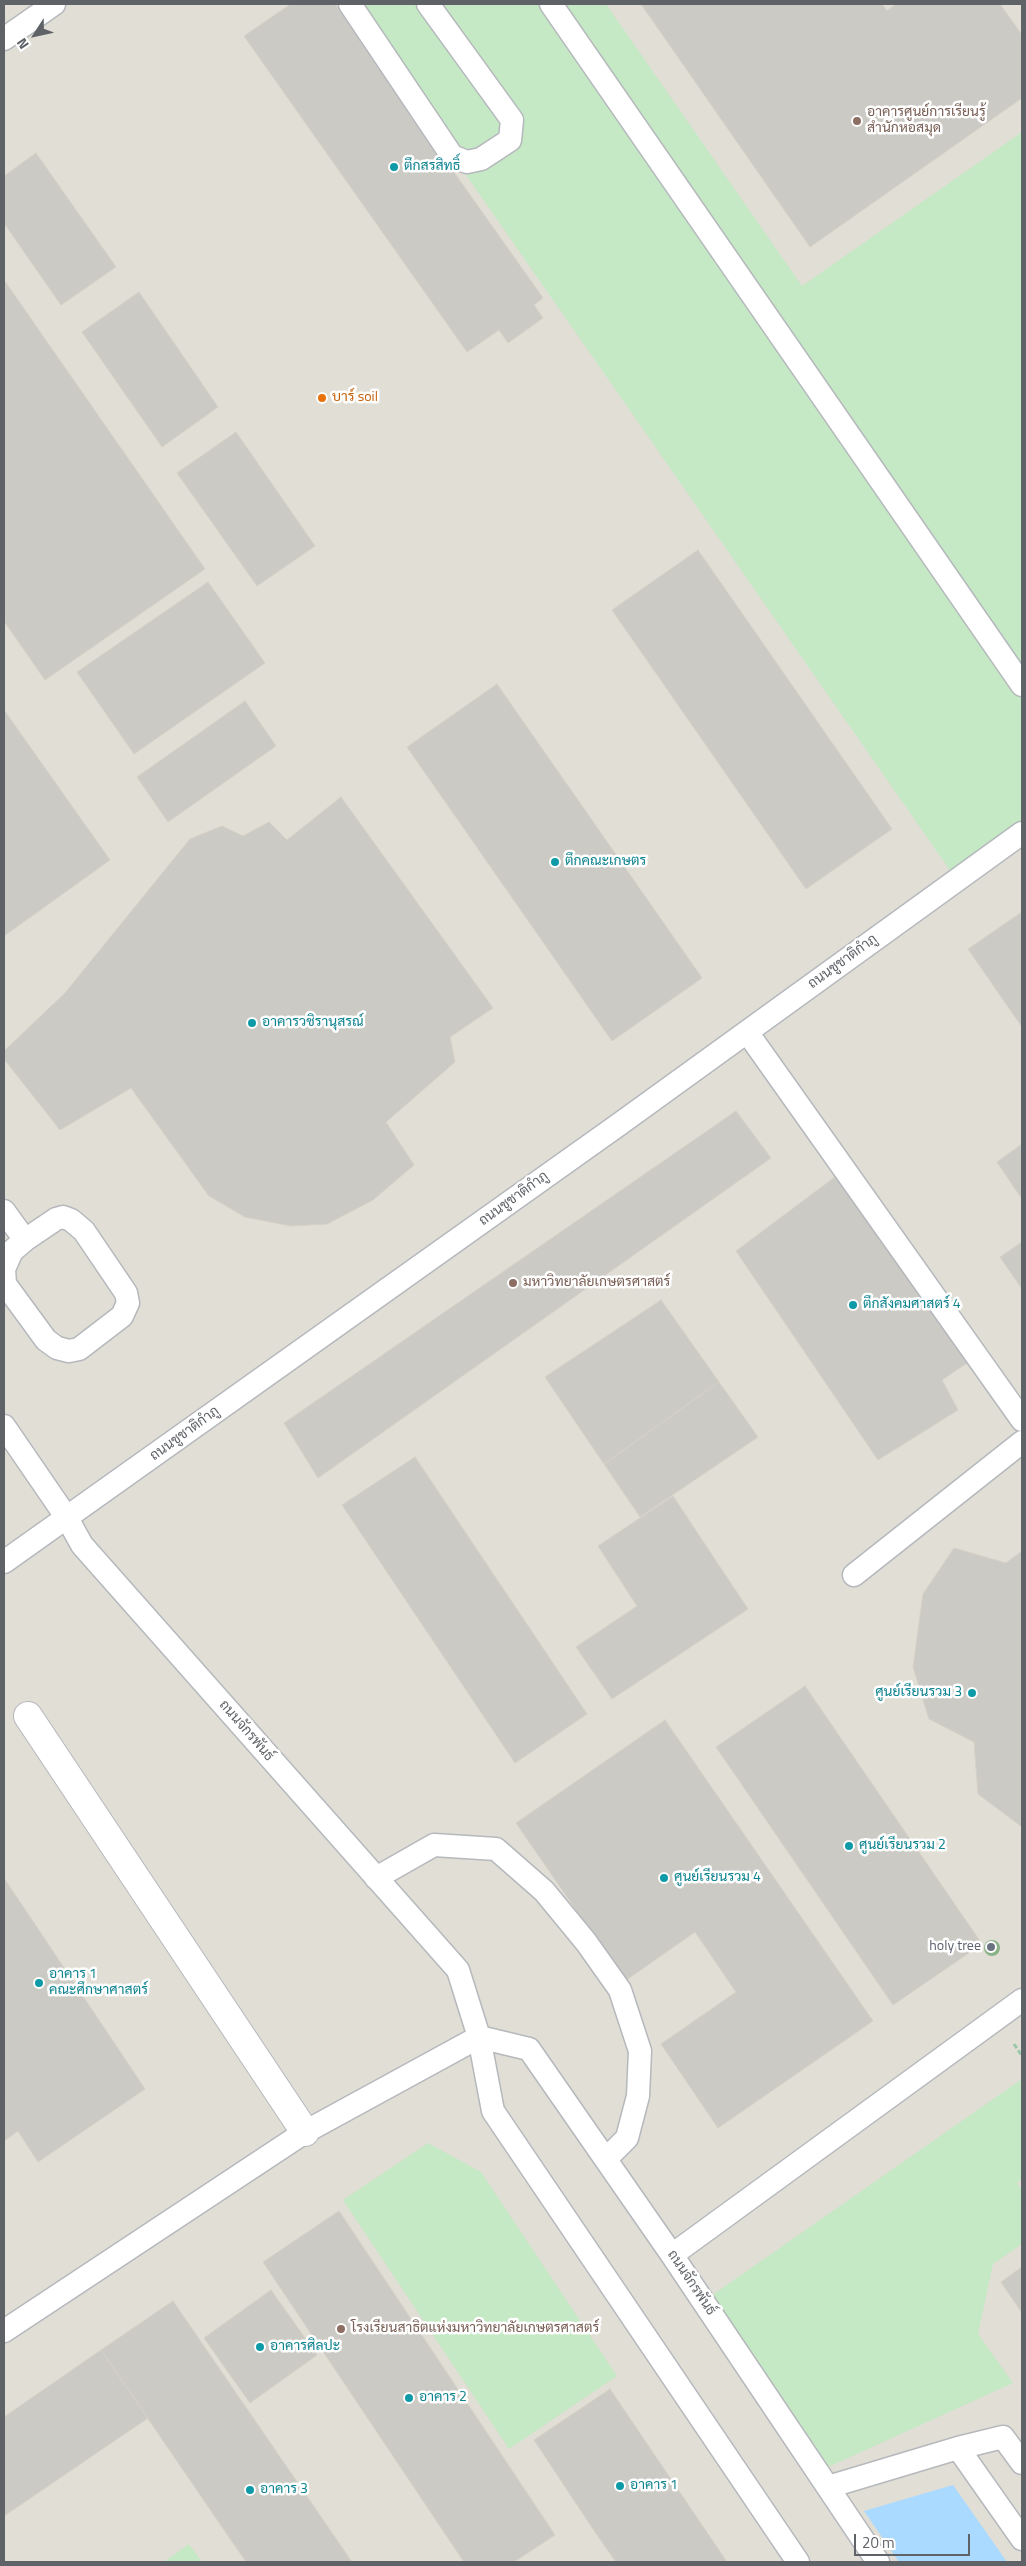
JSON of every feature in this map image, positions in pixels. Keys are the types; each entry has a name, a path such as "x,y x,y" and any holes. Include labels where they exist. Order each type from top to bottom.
{"street":[{"path":"28,1716 305,2132"}],"lane":[{"path":"4,39 54,4"},
{"path":"350,4 452,156 468,162 481,159 510,140 512,120 428,4"},
{"path":"551,4 1022,685"},
{"name":"ถนนชูชาติกำภู","path":"4,1562 747,1032 1022,833"},
{"path":"747,1032 1022,1420"},
{"path":"4,1211 25,1240"},
{"path":"63,1217 71,1220 84,1231 126,1292 128,1303 122,1316 79,1349 69,1351 57,1348 46,1340 5,1284 4,1269 12,1251 25,1240 56,1219 63,1217"},
{"name":"ถนนจักรพันธ์","path":"4,1426 67,1518 82,1545 458,1970 479,2037 493,2111 798,2562"},
{"path":"854,1575 1022,1442"},
{"path":"376,1878 434,1845 496,1849 544,1891 586,1942 620,1990 640,2050 638,2096 627,2138 606,2159"},
{"path":"672,2255 1022,2000"},
{"path":"4,2331 305,2132 479,2037"},
{"name":"ถนนจักรพันธ์","path":"479,2037 529,2049 672,2255 878,2562"},
{"path":"828,2487 958,2448 1003,2437 1022,2463"},
{"path":"958,2448 1022,2539"}],"shaded area":[{"name":"มหาวิทยาลัยเกษตรศาสตร์","path":"4,4 1022,4 1022,2562 4,2562"}],"green space":[{"path":"347,4 606,4 802,286 1022,132 1022,663 788,345 1022,685 1022,833 956,879"},
{"path":"1022,2079 1022,2179 1017,2183 1022,2190 1022,2244 993,2264 978,2334 1013,2383 826,2468 708,2298"},
{"path":"428,2143 481,2172 617,2376 509,2449 343,2200"},
{"path":"189,2544 202,2562 164,2562"}],"water":[{"path":"953,2485 1007,2562 899,2562 864,2511"}],"building":[{"name":"ตึกสรสิทธิ์","path":"291,4 335,4 543,298 534,305 543,318 508,343 499,330 467,352 244,36"},
{"name":"อาคารศูนย์การเรียนรู้ สำนักหอสมุด","path":"641,4 882,4 887,11 896,4 1000,4 1022,35 1022,98 810,247"},
{"path":"36,153 116,267 61,305 4,223 4,176"},
{"path":"4,280 205,569 45,680 4,621"},
{"path":"139,292 218,407 162,447 82,332"},
{"path":"236,432 315,546 257,586 177,473"},
{"path":"698,550 892,829 806,889 612,610"},
{"path":"208,582 265,663 134,754 77,672"},
{"name":"ตึกคณะเกษตร","path":"497,684 702,978 612,1041 407,747"},
{"path":"245,701 276,746 168,822 137,777"},
{"path":"4,710 110,860 4,936"},
{"name":"อาคารวชิรานุสรณ์","path":"341,797 493,1008 450,1037 455,1062 386,1122 414,1165 373,1200 327,1224 291,1226 245,1217 209,1196 131,1088 60,1130 4,1059 4,1051 65,993 190,839 222,826 243,836 269,822 287,840"},
{"path":"1022,912 1022,1027 968,949"},
{"path":"736,1111 771,1158 318,1478 284,1423"},
{"path":"1022,1144 1022,1199 997,1162"},
{"name":"ตึกสังคมศาสตร์ 4","path":"839,1174 973,1359 942,1380 958,1410 878,1460 736,1251"},
{"path":"1022,1242 1022,1289 1000,1257"},
{"path":"661,1300 719,1382 604,1464 545,1377"},
{"path":"719,1382 758,1437 640,1517 604,1464"},
{"path":"415,1457 587,1714 515,1763 342,1505"},
{"path":"673,1496 748,1609 612,1699 576,1647 637,1606 598,1546"},
{"name":"ศูนย์เรียนรวม 3","path":"954,1548 1006,1563 1022,1551 1022,1827 978,1794 974,1742 929,1719 913,1667 923,1594"},
{"name":"ศูนย์เรียนรวม 2","path":"805,1686 982,1944 893,2005 716,1747"},
{"name":"ศูนย์เรียนรวม 4","path":"665,1720 873,2021 718,2128 661,2044 736,1992 695,1932 625,1981 516,1823"},
{"name":"อาคาร 1 คณะศึกษาศาสตร์","path":"4,1878 145,2089 38,2162 18,2131 4,2141"},
{"name":"อาคาร 2","path":"339,2211 555,2535 514,2562 464,2562 263,2262"},
{"path":"1022,2267 1022,2313 1001,2282"},
{"name":"อาคารศิลปะ","path":"271,2290 317,2355 250,2403 204,2338"},
{"name":"อาคาร 3","path":"173,2301 352,2562 246,2562 101,2350"},
{"path":"101,2350 148,2418 4,2516 4,2417"},
{"name":"อาคาร 1","path":"610,2389 727,2562 616,2562 595,2532 534,2440"}],"place":[{"name":"อาคารศูนย์การเรียนรู้ สำนักหอสมุด","path":"857,121"},
{"name":"ตึกสรสิทธิ์","path":"394,167"},
{"name":"บาร์ soil","path":"322,398"},
{"name":"ตึกคณะเกษตร","path":"555,862"},
{"name":"อาคารวชิรานุสรณ์","path":"252,1023"},
{"name":"มหาวิทยาลัยเกษตรศาสตร์","path":"513,1283"},
{"name":"ตึกสังคมศาสตร์ 4","path":"853,1305"},
{"name":"ศูนย์เรียนรวม 3","path":"972,1693"},
{"name":"ศูนย์เรียนรวม 2","path":"849,1846"},
{"name":"ศูนย์เรียนรวม 4","path":"664,1878"},
{"name":"holy tree","path":"991,1947"},
{"name":"อาคาร 1 คณะศึกษาศาสตร์","path":"39,1983"},
{"name":"โรงเรียนสาธิตแห่งมหาวิทยาลัยเกษตรศาสตร์","path":"341,2329"},
{"name":"อาคารศิลปะ","path":"260,2347"},
{"name":"อาคาร 2","path":"409,2398"},
{"name":"อาคาร 1","path":"620,2486"},
{"name":"อาคาร 3","path":"250,2490"}]}
